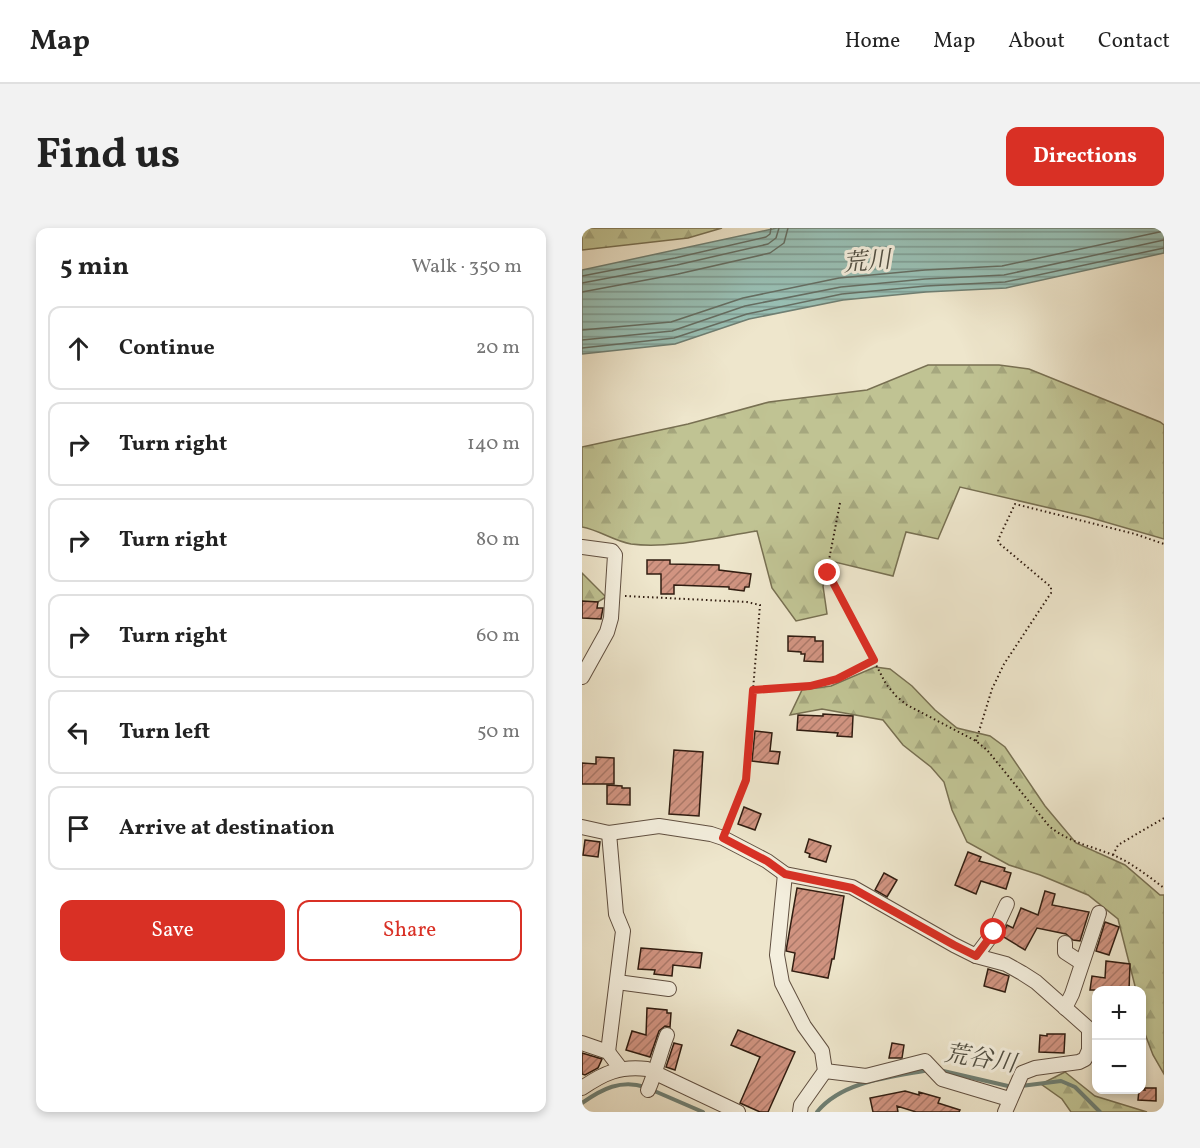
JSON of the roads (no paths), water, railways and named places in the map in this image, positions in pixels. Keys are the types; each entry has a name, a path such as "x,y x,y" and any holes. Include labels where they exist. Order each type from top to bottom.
{"street":[{"path":"582,547 612,551 615,555 608,632 582,677"},
{"path":"582,827 609,833 659,826 711,834 767,861 785,874 852,888 954,945 976,956 1006,964 1022,973 1089,1029 1089,1050 1085,1059 1079,1062 1035,1068 1022,1073 1007,1106 942,1079 925,1061 866,1076 825,1071"},
{"path":"608,1052 623,931 616,914 609,833"},
{"path":"785,874 777,955 782,983 804,1026 822,1051 825,1071 801,1106 800,1112"},
{"path":"976,956 994,932 1007,904"},
{"path":"1065,1008 1099,913"},
{"path":"1065,943 1065,952 1082,963"},
{"path":"617,982 669,988"},
{"path":"648,1090 667,1035"},
{"path":"582,1043 608,1052 621,1070"},
{"path":"582,1088 609,1072 634,1068 647,1070 738,1112"}],"water":[{"name":"荒川","path":"777,228 1164,228 1164,253 1006,288 926,292 843,300 749,319 675,344 582,354 582,270"}],"waterway":[{"name":"荒谷川","path":"817,1112 827,1102 853,1087 883,1078 929,1070"},
{"name":"荒谷川","path":"939,1070 1013,1086"},
{"name":"荒谷川","path":"1021,1086 1061,1081 1075,1087 1100,1112"},
{"name":"荒谷川","path":"582,1103 612,1087 628,1084 645,1087"},
{"name":"荒谷川","path":"652,1090 703,1112"}]}
